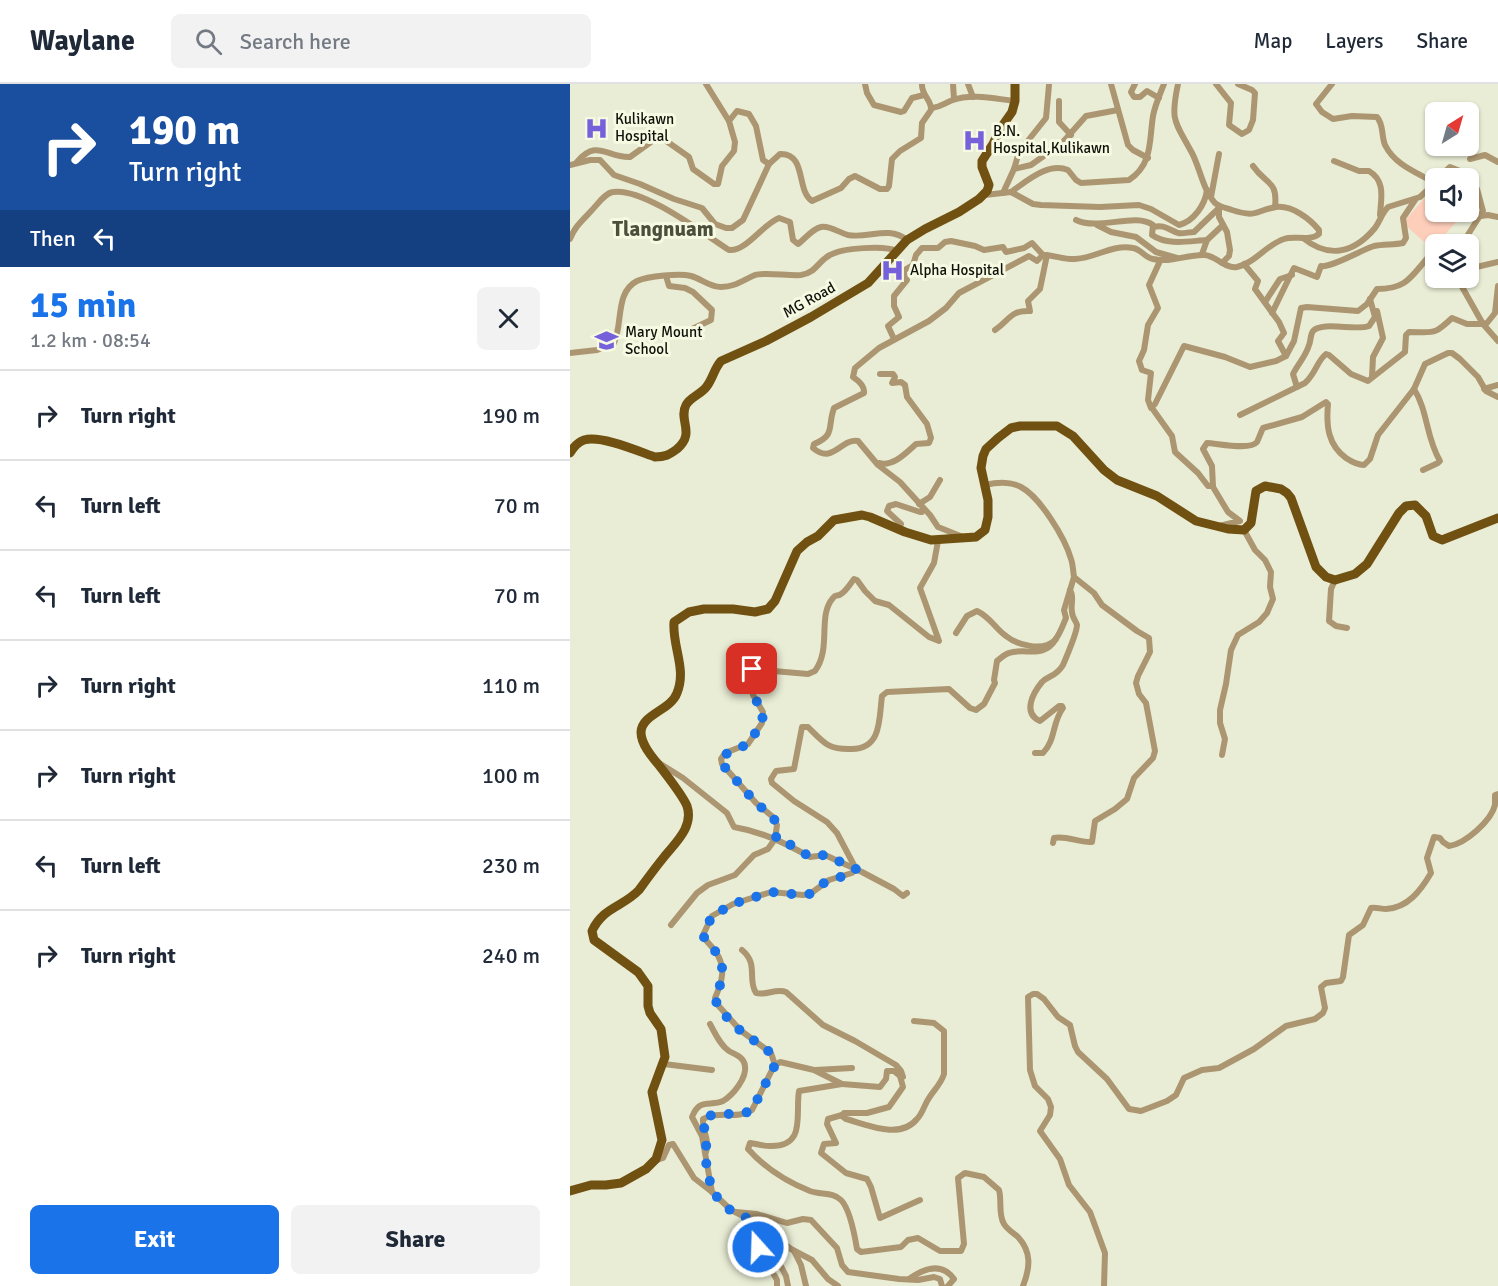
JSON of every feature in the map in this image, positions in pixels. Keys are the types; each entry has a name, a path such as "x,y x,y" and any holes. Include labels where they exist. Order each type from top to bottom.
{"main road":[{"path":"983,195 989,185 982,161 1012,112 1015,101 1015,84"},
{"name":"MG Road","path":"570,453 583,440 596,439 655,457 666,457 682,444 686,437 684,411 686,403 708,386 721,361 766,341 868,284 907,240 959,212 983,195"},
{"path":"570,1191 591,1185 621,1183 646,1169 654,1161 662,1140 652,1092 665,1057 661,1029 650,1013 646,980 594,940 592,931 602,914 634,896 682,835 686,824 687,807 655,761 641,736 641,728 675,698 678,692 681,675 680,660 674,642 674,622 689,612 697,610 733,609 755,612 768,609 775,601 797,551 818,536 834,520 862,515 924,539 938,541 966,539 981,534 987,525 988,500 981,468 983,456 986,449 1003,433 1020,426 1057,426 1072,436 1104,470 1117,480 1157,496 1196,521 1218,527 1244,530 1251,523 1256,491 1265,486 1281,489 1291,498 1316,567 1335,580 1355,574 1367,564 1398,513 1406,506 1418,507 1426,516 1433,536 1442,540 1498,518"}],"street":[{"path":"573,164 586,153 596,149 630,158 655,139 662,138 689,157 696,172 716,185 719,183 722,166 731,157 735,148 733,130 729,121 706,84"},
{"path":"865,84 874,105 901,112 905,110 912,98 924,95"},
{"path":"922,84 924,95 932,108"},
{"path":"953,84 954,99"},
{"path":"968,84 973,97"},
{"path":"1111,84 1128,145 1148,158"},
{"path":"1135,84 1131,92 1134,97 1140,97 1147,92 1159,98"},
{"path":"983,195 1011,192 1034,176 1054,168 1068,170 1081,183 1129,180 1143,167 1148,158 1153,115 1164,84"},
{"path":"894,339 888,326 900,316 894,306 894,296 907,280 903,271 913,265 916,255 922,248 938,248 945,242 956,241 985,250 1003,247 1006,252 1024,248 1031,243 1035,245 1039,253 1077,259 1111,248 1138,249 1150,259 1160,261 1202,254 1233,267 1244,264 1275,242 1289,237 1317,237 1319,230 1298,212 1287,208 1275,207 1261,213 1245,214 1219,207 1207,190 1193,154 1176,124 1174,102 1178,84"},
{"path":"1216,84 1231,103 1229,125 1242,134 1249,130 1252,124 1255,93 1238,84"},
{"path":"1332,84 1317,104 1322,112 1333,119 1352,116 1377,117 1381,124 1385,144 1395,159 1411,171 1425,177"},
{"path":"1004,193 1019,152 1045,121 1049,85"},
{"path":"573,164 600,160 614,175 640,183 674,200 702,208 715,224 732,228 743,220 768,164 780,154 789,155 799,169 807,195 812,201 843,187 849,179 855,176 885,190 889,186 892,159 921,138 922,123 932,108 943,106 954,99 973,97 1015,101"},
{"path":"1059,101 1059,122 1071,135"},
{"path":"1014,169 1031,165 1071,135 1086,116 1118,110"},
{"path":"729,121 737,111 749,114 756,126 763,160 768,164"},
{"path":"1211,197 1219,154"},
{"path":"1470,159 1485,155 1498,162"},
{"path":"1334,161 1359,171 1370,171 1378,178 1382,188 1380,219"},
{"path":"1253,166 1275,189 1277,195 1275,207"},
{"path":"1011,192 1029,202 1041,205 1100,207 1139,205 1180,225 1189,221 1206,200 1207,190"},
{"path":"570,239 580,221 608,195 615,192 655,204 694,226 729,250 739,249 772,221 779,218 790,222 793,240 798,244 824,226 853,235 887,232 907,240"},
{"path":"1302,238 1321,250 1340,251 1356,244 1368,235 1388,207 1415,200 1425,194"},
{"path":"1469,234 1481,216 1483,208 1479,196"},
{"path":"1272,313 1295,268 1317,277 1321,266 1328,267 1374,246 1402,243 1406,238 1402,218 1415,200"},
{"path":"1219,207 1218,217 1227,234 1230,252 1228,258 1222,263"},
{"path":"1154,227 1158,225 1166,227 1177,233 1194,232 1219,207"},
{"path":"1481,216 1498,217"},
{"path":"1076,220 1085,224 1097,225 1143,221 1154,227"},
{"path":"1097,225 1111,232 1136,237 1156,252 1180,259"},
{"path":"1202,254 1207,240 1223,225"},
{"path":"1154,227 1152,235 1164,241 1207,240"},
{"path":"570,353 597,350 614,343 628,288 643,279 691,276 712,286 728,286 736,285 759,274 784,276 809,273 829,255 840,251 881,248 897,251"},
{"path":"995,330 1013,313 1022,310 1030,311 1028,301 1040,289 1045,255"},
{"path":"966,539 959,534 940,529 900,482 876,462 856,440 829,453 820,453 813,446 816,442 824,440 829,433 834,408 864,393 861,382 853,377 855,368 879,348 926,323 946,308 960,293 993,274 1029,256 1037,261 1045,255"},
{"path":"1160,261 1149,285 1158,308 1148,326 1144,350 1139,361 1142,370 1152,373 1149,407 1172,436 1175,452 1198,473 1208,486 1213,486"},
{"path":"1152,408 1184,346 1225,357 1252,368 1276,361 1286,356 1296,335 1299,312 1303,307 1354,312 1362,309 1377,289 1403,285 1425,261"},
{"path":"1479,266 1498,262"},
{"path":"1244,264 1258,281 1254,289 1284,333 1278,341 1286,356"},
{"path":"1265,302 1280,279 1292,275"},
{"path":"666,276 669,286 685,288 693,292 712,310 711,320 692,329"},
{"path":"1240,415 1305,383 1326,354 1351,374 1368,381 1405,352 1407,333 1435,332 1443,328 1452,318 1467,324 1483,324 1495,313 1498,286"},
{"path":"1463,288 1483,324 1498,341"},
{"path":"1370,299 1378,314 1383,338 1373,357 1372,377"},
{"path":"1297,387 1293,374 1304,357 1315,330 1329,327 1365,328 1374,320 1374,309"},
{"path":"1218,527 1225,523 1240,521 1229,513 1213,486 1212,466 1203,449 1208,442 1223,446 1252,445 1257,442 1263,428 1302,417 1315,411 1325,402 1328,404 1328,424 1332,444 1354,463 1364,465 1370,459 1378,435 1414,389 1427,362 1452,353 1478,377 1484,389 1498,397"},
{"path":"876,462 888,464 907,453 916,444 929,443 931,438 927,424 907,397 905,385 901,382 892,382 895,377 893,374 880,374"},
{"path":"1484,389 1498,385"},
{"path":"1414,389 1425,412 1433,447 1440,461 1423,471"},
{"path":"921,506 930,497 940,480"},
{"path":"856,869 837,833 827,822 772,783 771,779 776,771 794,769 802,727 808,727 835,749 860,749 871,743 879,723 882,696 887,692 949,689 972,709 977,710 984,704 995,684 997,662 1012,652 1045,650 1056,639 1066,618 1064,610 1074,577 1071,557 1055,525 1026,490 1013,484 985,485"},
{"path":"898,529 901,524 887,511 889,506 896,504 922,512 921,506"},
{"path":"1222,755 1225,739 1220,723 1220,710 1231,650 1238,635 1259,622 1267,613 1273,599 1270,587 1272,577 1268,565 1255,550 1244,530"},
{"path":"671,925 697,893 708,885 735,875 754,855 768,849 776,839 777,825 773,817 756,803 722,764 721,759 725,753 748,744 762,723 763,712 753,695 749,671 752,669 808,674 815,671 824,652 826,636 824,623 831,602 854,579 875,601 890,605 926,635 939,641 920,588 934,563 938,541"},
{"path":"1053,843 1054,838 1060,837 1092,842 1095,821 1127,799 1137,774 1149,764 1155,754 1146,703 1139,694 1136,683 1150,652 1149,638 1102,605 1094,592 1074,577"},
{"path":"1335,580 1331,589 1329,621 1336,626 1347,628"},
{"path":"1035,753 1043,753 1049,746 1055,720 1062,708 1062,706 1058,707 1040,721 1035,719 1030,707 1031,698 1042,682 1057,673 1067,655 1077,626 1071,610 1074,597 1070,590"},
{"path":"956,633 967,616 977,611 1014,641 1032,646 1049,643 1056,639"},
{"path":"655,761 683,778 727,813 734,827 762,833 784,844 789,844 810,857 825,855 856,869 903,896 908,894"},
{"path":"1104,1286 1105,1253 1090,1212 1069,1185 1060,1159 1040,1131 1050,1115 1051,1107 1048,1099 1035,1086 1030,1070 1028,997 1033,994 1041,996 1058,1017 1070,1025 1078,1052 1107,1078 1129,1109 1141,1111 1167,1101 1176,1095 1184,1078 1202,1070 1219,1068 1254,1049 1286,1026 1319,1017 1325,1008 1321,987 1326,983 1341,981 1343,977 1349,935 1363,925 1371,908 1391,908 1407,902 1416,895 1431,873 1427,858 1434,837 1440,838 1449,846 1463,842 1475,833 1492,810 1495,795 1498,794"},
{"path":"775,1065 771,1053 740,1030 717,1004 715,998 723,970 716,952 704,938 706,927 715,914 733,904 771,892 810,894 824,883 852,873 856,869"},
{"path":"742,951 747,954 752,964 753,988 756,993 781,990 786,992 823,1025 896,1065 901,1071 902,1091 889,1107 879,1111 844,1113 828,1119 827,1124 836,1143 824,1144 821,1153 846,1173 867,1179 880,1218 920,1200"},
{"path":"842,1115 846,1119 890,1130 902,1130 916,1122 943,1077 945,1034 943,1029 934,1023 914,1021"},
{"path":"710,1024 724,1047 742,1058 746,1067 742,1080 726,1098 702,1104 693,1114 692,1120 702,1136 706,1152 712,1192"},
{"path":"706,1152 707,1142 703,1119 714,1115 740,1115 752,1110 775,1065 783,1062 814,1070 842,1084"},
{"path":"664,1064 712,1070"},
{"path":"814,1070 852,1068"},
{"path":"903,1084 897,1073 891,1070 887,1071 886,1079 880,1087 842,1084 799,1091 798,1128 794,1137 773,1146 750,1143 748,1149 773,1172 805,1189 818,1194 834,1195 843,1202 855,1237 856,1249 861,1252 900,1247 908,1240 918,1238 940,1251 961,1251 964,1244 958,1178 965,1173 984,1177 999,1190 1004,1224 1022,1242 1027,1251 1028,1274 1023,1286"},
{"path":"654,1161 663,1158 669,1145 673,1144 694,1178 727,1207 751,1217 794,1251 812,1260 828,1279 838,1286"},
{"path":"740,1213 763,1215 787,1223 803,1219 811,1220 837,1248 842,1265 848,1272 908,1280 936,1277 940,1279 942,1286"},
{"path":"740,1213 747,1218 758,1247 777,1280 777,1286"},
{"path":"751,1217 764,1232 786,1276 788,1286"},
{"path":"794,1251 801,1265 806,1286"},
{"path":"908,1280 922,1269 943,1270 954,1279 948,1286"}],"shaded area":[{"path":"1425,198 1425,222 1456,222 1445,234 1425,234 1425,243 1403,223"}],"place":[{"name":"Kulikawn Hospital","path":"597,128"},
{"name":"B.N. Hospital,Kulikawn","path":"975,140"},
{"name":"Alpha Hospital","path":"892,270"},
{"name":"Mary Mount School","path":"607,341"}],"district":[{"name":"Tlangnuam","path":"663,229"}],"route":[{"path":"752,669 748,672 753,695 763,712 762,723 748,744 722,756 722,764 756,803 776,821 776,839 812,858 825,855 856,869 852,873 824,883 810,894 771,892 733,904 712,916 703,935 719,956 722,964 722,980 715,998 717,1004 740,1030 771,1053 775,1065 752,1110 740,1115 707,1116 702,1121 707,1137 705,1157 712,1192 730,1210 747,1218 758,1247"}]}
